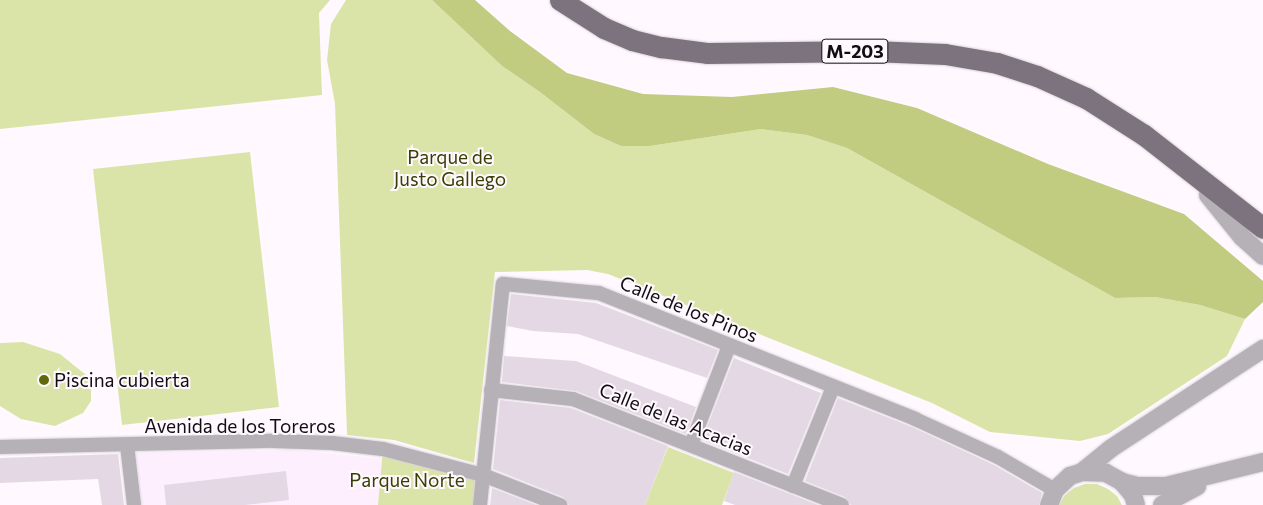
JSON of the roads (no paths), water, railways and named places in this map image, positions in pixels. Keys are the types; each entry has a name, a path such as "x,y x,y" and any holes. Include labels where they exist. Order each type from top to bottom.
{"main road":[{"name":"M-203","path":"560,0 604,28 632,40 661,47 707,53 872,50 945,54 997,63 1037,76 1086,98 1144,135 1263,228"},
{"name":"M-203","path":"1144,135 1208,195 1263,242"}],"street":[{"path":"1208,195 1242,237 1263,256"},
{"name":"Calle de los Pinos","path":"480,505 503,284 599,293 915,419 973,446 1052,497"},
{"path":"691,445 729,346"},
{"path":"1082,472 1110,449 1263,350"},
{"path":"793,486 833,387"},
{"name":"Calle de las Acacias","path":"491,390 573,398 842,505"},
{"name":"Avenida de los Toreros","path":"0,447 274,441 332,443 383,449 483,475 560,505"},
{"path":"127,445 134,505"},
{"path":"1052,497 1070,476 1082,472 1106,473 1122,482 1138,486 1166,486 1263,462"},
{"path":"1162,505 1180,494 1224,473"},
{"path":"1122,482 1133,495 1136,505"}],"place":[{"name":"Piscina cubierta","path":"44,380"}],"park label":[{"name":"Parque de Justo Gallego","path":"450,168"},
{"name":"Parque Norte","path":"407,480"}]}
